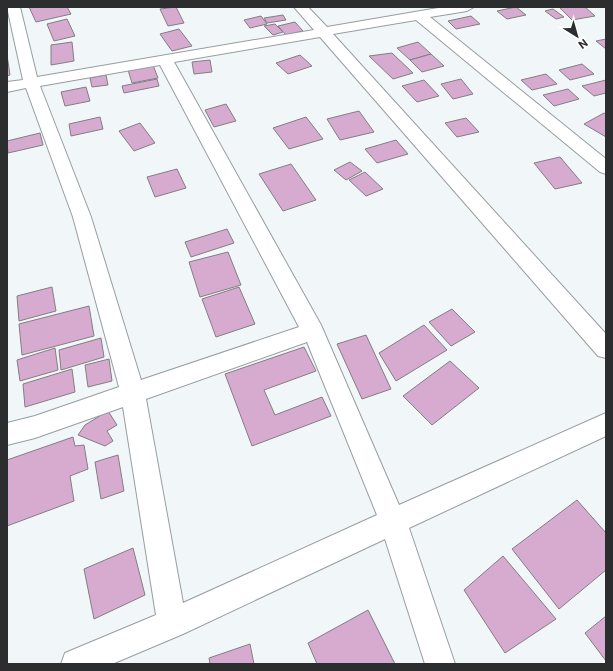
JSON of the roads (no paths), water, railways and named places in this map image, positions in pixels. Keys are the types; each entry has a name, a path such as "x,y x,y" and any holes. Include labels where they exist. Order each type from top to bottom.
{"street":[{"path":"14,7 31,82 77,203 133,394 172,623"},
{"path":"301,7 606,349"},
{"path":"7,87 467,7"},
{"path":"420,16 606,168"},
{"path":"165,60 313,331 393,522 440,664"},
{"path":"7,434 35,427 313,331"},
{"path":"76,664 172,623 606,424"}]}
